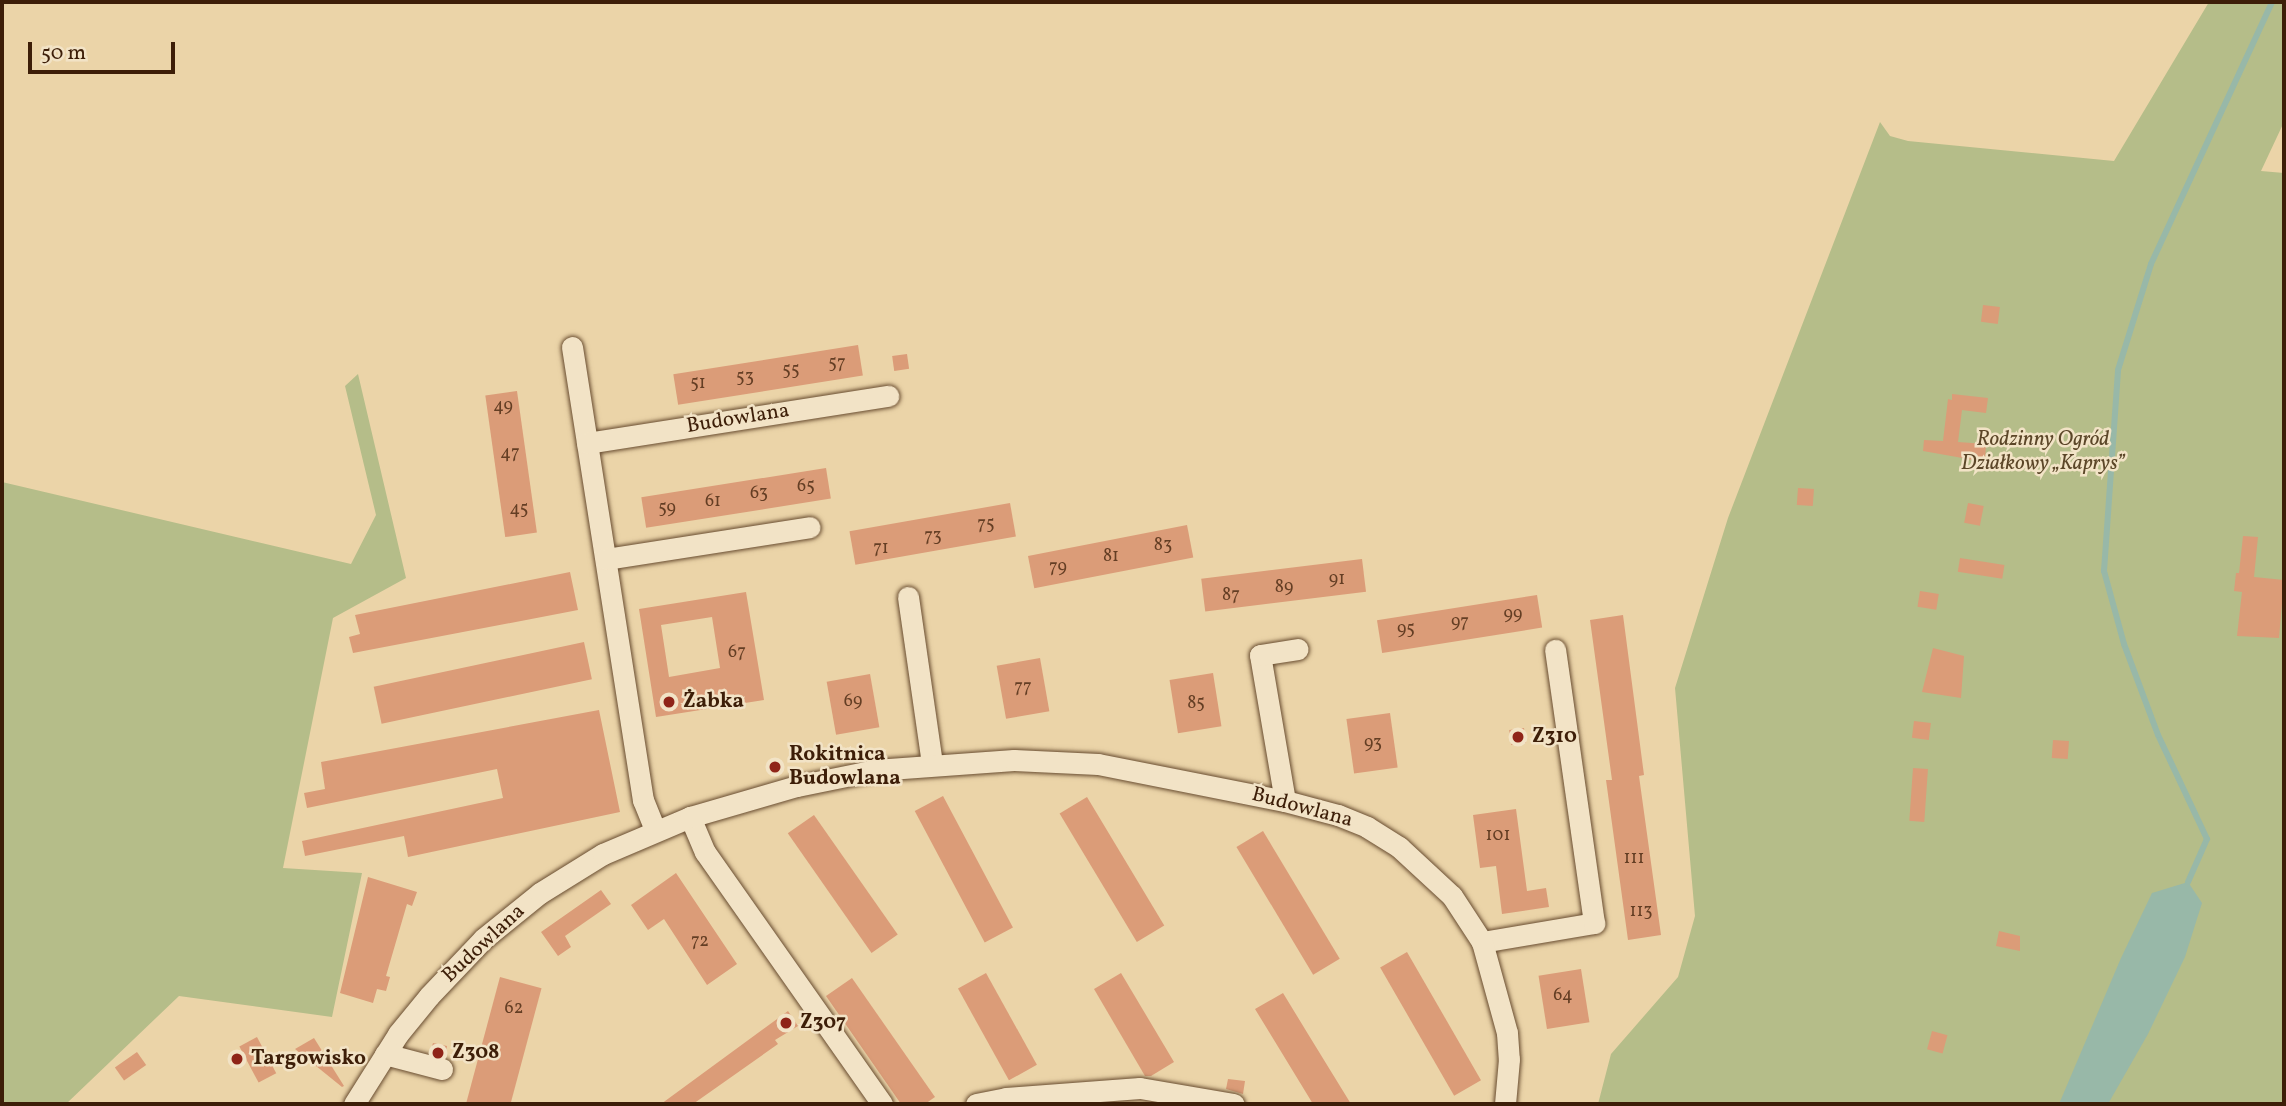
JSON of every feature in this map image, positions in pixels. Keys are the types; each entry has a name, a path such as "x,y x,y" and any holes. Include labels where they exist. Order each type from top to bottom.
{"street":[{"path":"572,347 643,800 656,830"},
{"name":"Budowlana","path":"587,443 888,396"},
{"path":"606,559 810,527"},
{"path":"908,597 932,764"},
{"path":"1285,801 1260,655 1298,649"},
{"path":"1482,942 1594,923 1555,650"},
{"name":"Budowlana","path":"354,1104 385,1054 429,996 483,939 540,893 603,854 690,817 831,778 932,764 1014,760 1098,764 1285,801 1338,815 1367,827 1399,847 1452,896 1482,942 1507,1033 1509,1059 1505,1104"},
{"path":"690,817 705,852 882,1104"},
{"path":"385,1054 442,1069"},
{"path":"976,1104 1006,1098 1140,1088 1234,1104"}],"green space":[{"name":"Rodzinny Ogród Działkowy „Kaprys”","path":"2209,2 2284,2 2284,122 2261,171 2284,173 2284,1104 1598,1104 1611,1054 1678,977 1695,916 1675,688 1728,518 1880,122 1890,136 1908,141 2114,161"},
{"path":"358,374 406,578 333,618 283,868 362,873 332,1017 179,996 66,1104 2,1104 2,482 351,564 376,515 345,386"}],"shaded area":[{"path":"2188,882 2202,903 2185,957 2148,1034 2108,1104 2059,1104 2121,958 2152,893"}],"building":[{"path":"1983,305 2000,307 1998,324 1981,322"},
{"path":"858,345 863,376 678,405 673,374"},
{"path":"907,354 909,369 894,371 892,356"},
{"path":"517,391 537,533 505,537 485,395"},
{"path":"1952,394 1988,398 1986,413 1962,410 1958,442 1986,444 1985,462 1923,451 1924,440 1943,441 1948,399 1952,400"},
{"path":"826,468 831,499 646,528 641,497"},
{"path":"1798,488 1814,489 1813,506 1797,505"},
{"path":"1010,503 1016,536 855,565 849,531"},
{"path":"1968,503 1984,506 1980,526 1964,523"},
{"path":"1187,525 1193,557 1034,588 1028,556"},
{"path":"2243,536 2258,537 2254,577 2284,580 2279,638 2237,636 2242,592 2234,591"},
{"path":"1960,558 2004,565 2002,579 1958,572"},
{"path":"1362,559 1366,592 1205,611 1201,579"},
{"path":"570,572 578,610 353,653 349,637 360,634 355,615"},
{"path":"1920,591 1939,594 1936,610 1917,607"},
{"path":"746,592 764,700 656,717 639,609","holes":["712,617 720,668 669,677 661,625"]},
{"path":"1537,595 1542,628 1382,653 1377,620"},
{"path":"1623,615 1644,775 1639,776 1661,935 1628,940 1606,780 1612,780 1590,620"},
{"path":"584,642 592,679 382,724 374,687"},
{"path":"1933,648 1964,656 1961,698 1922,692"},
{"path":"1040,658 1049,711 1006,719 997,666"},
{"path":"1213,673 1221,726 1178,733 1170,680"},
{"path":"870,674 879,727 836,735 827,682"},
{"path":"599,710 620,812 408,857 404,836 305,856 302,841 503,798 497,769 307,808 304,793 325,789 321,762"},
{"path":"1390,713 1398,767 1354,774 1346,719"},
{"path":"1914,721 1931,723 1929,740 1912,738"},
{"name":"Z310","path":"1524,728 1526,743 1511,745 1509,730"},
{"path":"2053,740 2069,741 2068,759 2052,758"},
{"path":"1913,768 1928,769 1924,822 1909,821"},
{"path":"943,796 1013,928 985,943 915,811"},
{"path":"1087,797 1164,926 1137,942 1060,813"},
{"path":"1516,809 1527,891 1546,888 1549,907 1502,914 1496,866 1480,868 1473,815"},
{"path":"814,815 898,935 872,953 788,833"},
{"path":"1263,831 1340,959 1313,975 1236,847"},
{"path":"676,873 737,964 707,985 664,919 648,930 631,905"},
{"path":"368,877 417,892 412,906 407,904 386,976 390,977 386,991 377,989 373,1003 340,993"},
{"path":"601,890 611,904 565,936 571,947 558,956 541,932"},
{"path":"1999,931 2020,936 2020,951 1996,946"},
{"path":"1407,952 1481,1080 1454,1096 1380,968"},
{"path":"1581,969 1589,1022 1547,1029 1539,976"},
{"path":"986,973 1037,1065 1009,1080 958,989"},
{"path":"1121,973 1174,1062 1151,1076 1145,1076 1094,989"},
{"path":"500,977 542,988 510,1104 466,1104"},
{"path":"852,978 935,1097 925,1104 901,1104 826,996"},
{"path":"1283,993 1351,1104 1313,1104 1255,1009"},
{"path":"788,1011 798,1026 775,1040 778,1044 693,1104 661,1104"},
{"path":"1932,1031 1947,1035 1943,1053 1927,1049"},
{"path":"257,1037 276,1073 259,1083 239,1046"},
{"path":"314,1038 344,1086 295,1049"},
{"path":"433,1043 447,1046 445,1056 430,1052"},
{"path":"137,1052 146,1065 124,1081 115,1067"},
{"path":"1228,1079 1245,1081 1243,1094 1226,1089"}],"waterway":[{"path":"2188,882 2207,839 2158,735 2124,644 2104,571 2118,370 2151,264 2272,2"}],"place":[{"name":"Żabka","path":"669,702"},
{"name":"Z310","path":"1518,737"},
{"name":"Rokitnica Budowlana","path":"775,767"},
{"name":"Z307","path":"786,1023"},
{"name":"Z308","path":"438,1053"},
{"name":"Targowisko","path":"237,1059"}]}
